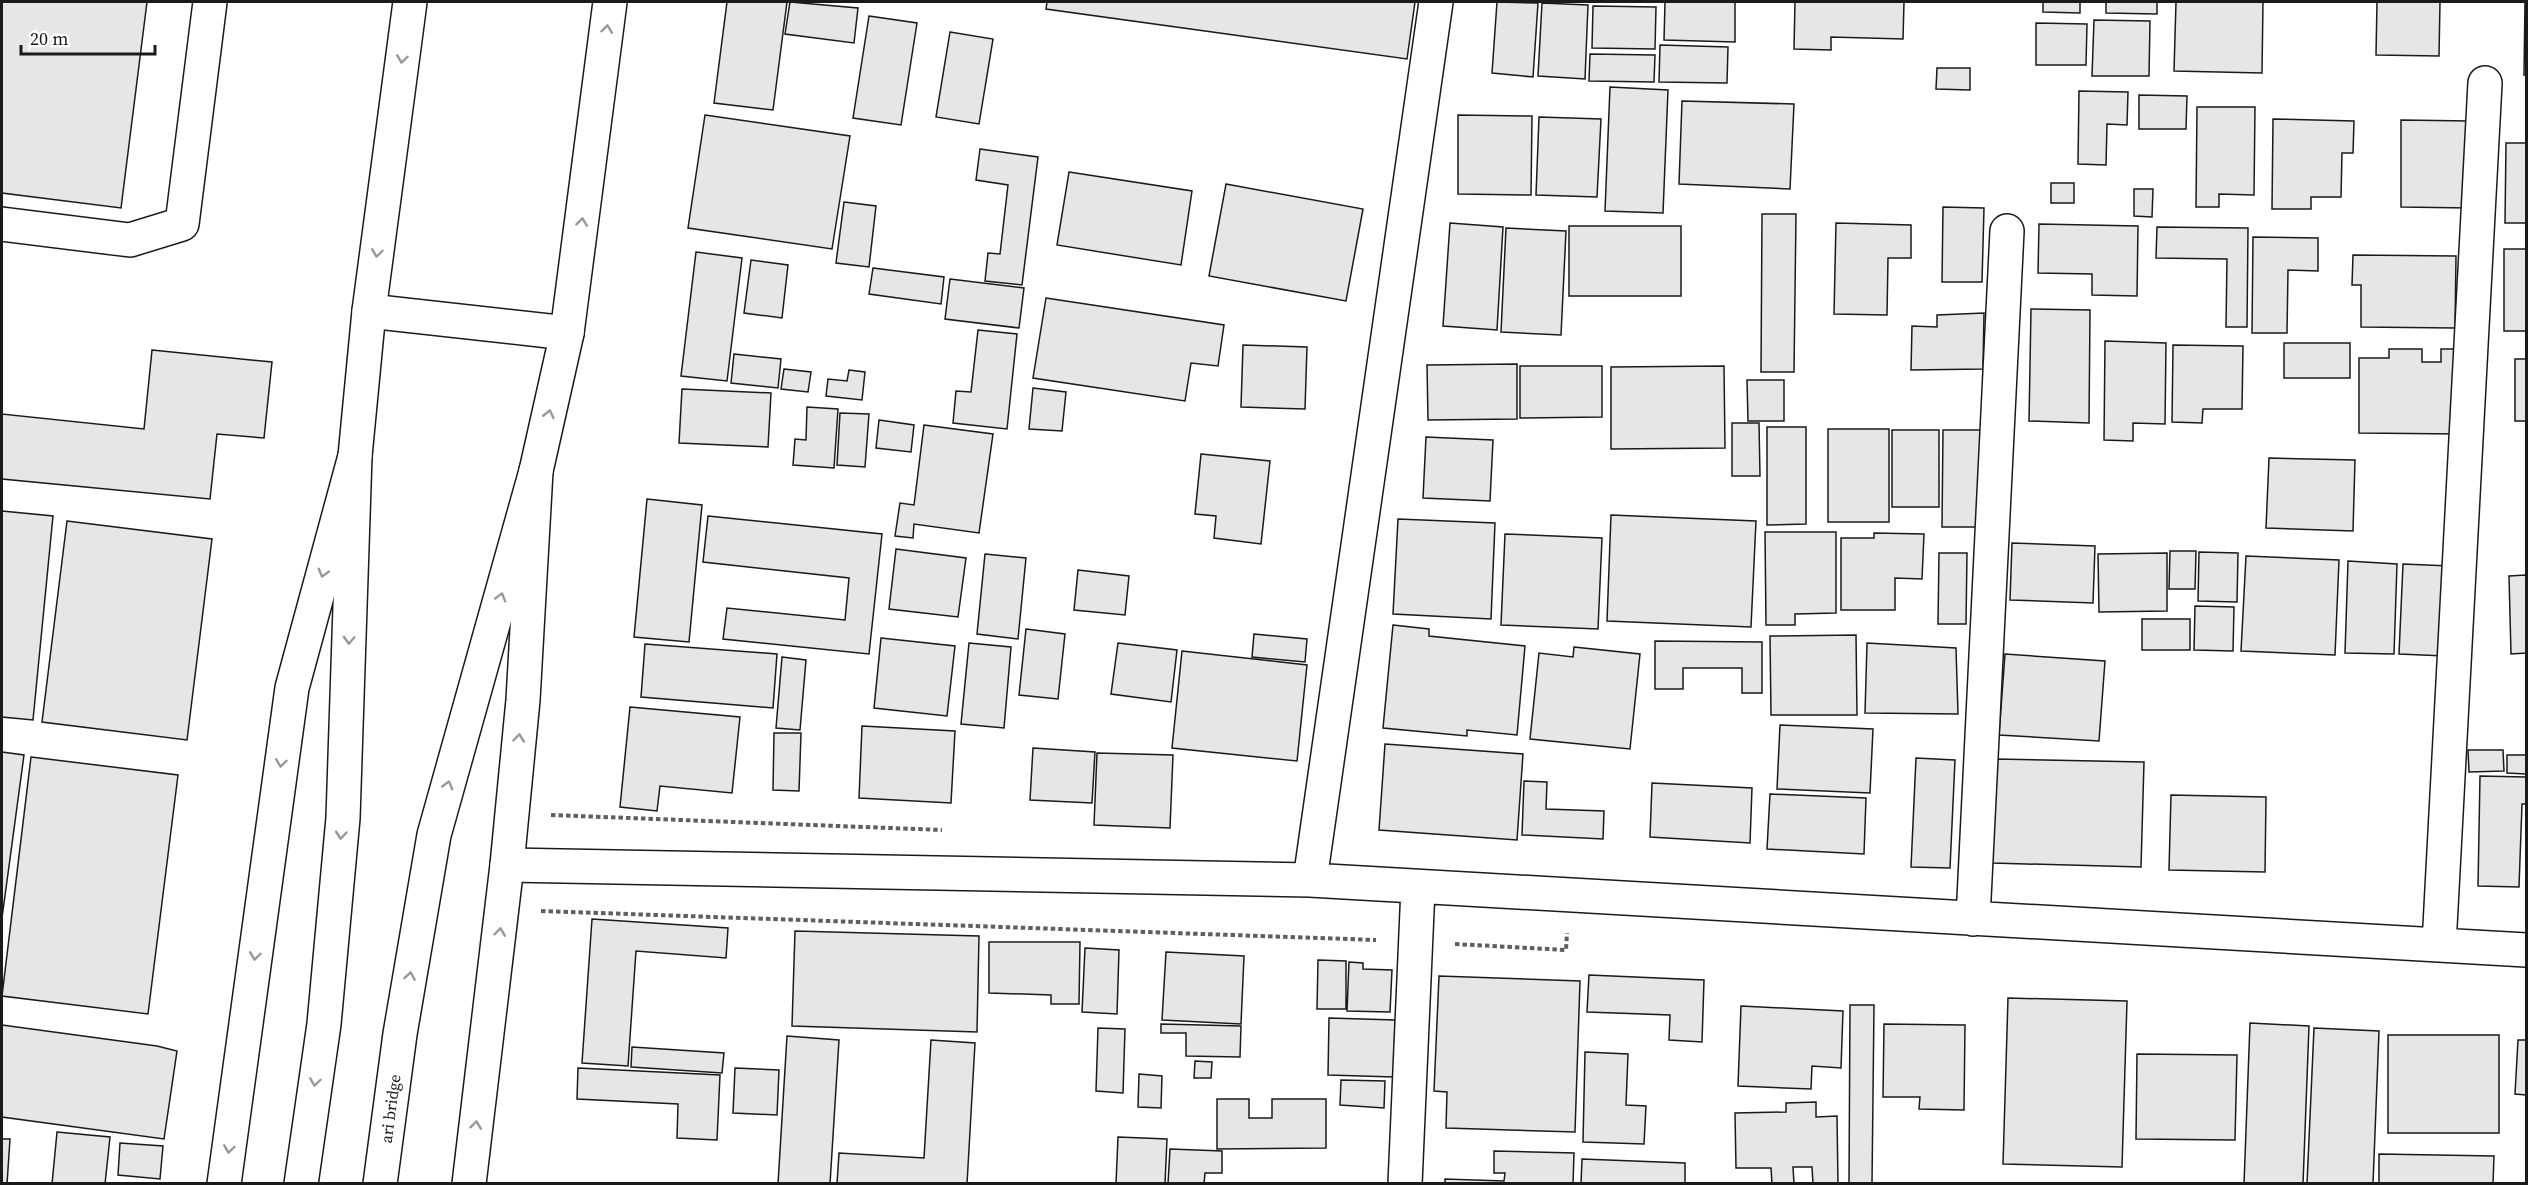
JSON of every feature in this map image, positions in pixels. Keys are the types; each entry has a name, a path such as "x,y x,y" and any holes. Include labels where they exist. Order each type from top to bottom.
{"main road":[{"path":"2,224 130,240 182,224 210,2"},
{"path":"302,1184 324,1024 343,818 355,456 369,311 410,2"},
{"path":"468,1184 507,866 523,700 536,471 567,333 610,2"},
{"path":"1310,879 1436,2"},
{"path":"2439,945 2485,83"},
{"path":"1972,919 2007,231"},
{"path":"369,311 567,333"},
{"path":"224,1184 292,688 355,456"},
{"name":"ari bridge","path":"380,1184 400,1034 434,835 536,471"},
{"path":"507,866 1310,879 1418,888 2526,950"},
{"path":"1405,1184 1418,888"}],"path":[{"path":"511,813 948,830"}],"building":[{"path":"2,2 147,2 121,208 2,193"},
{"path":"727,2 787,2 773,110 714,103"},
{"path":"790,2 858,8 854,43 785,34"},
{"path":"1047,2 1415,2 1407,59 1046,9"},
{"path":"1497,2 1538,3 1533,77 1492,73"},
{"path":"1665,2 1735,2 1735,42 1664,40"},
{"path":"1795,2 1904,2 1903,39 1831,37 1831,50 1794,49"},
{"path":"2043,2 2080,2 2080,13 2043,12"},
{"path":"2106,2 2157,2 2157,14 2106,13"},
{"path":"2176,2 2263,2 2262,73 2174,71"},
{"path":"2377,2 2440,2 2439,56 2376,55"},
{"path":"2525,2 2526,75 2524,75"},
{"path":"1542,3 1588,5 1585,79 1538,76"},
{"path":"1593,6 1656,7 1655,49 1592,48"},
{"path":"869,16 917,23 901,125 853,118"},
{"path":"2094,20 2150,21 2149,76 2092,76"},
{"path":"2036,23 2087,24 2086,65 2036,65"},
{"path":"950,32 993,39 979,124 936,117"},
{"path":"1660,45 1728,47 1727,83 1659,82"},
{"path":"1590,54 1655,55 1654,82 1589,81"},
{"path":"1937,68 1970,68 1970,90 1936,89"},
{"path":"1610,87 1668,90 1663,213 1605,211"},
{"path":"2079,91 2128,92 2127,125 2107,124 2106,165 2078,164"},
{"path":"2139,95 2187,96 2186,129 2139,129"},
{"path":"1682,101 1794,104 1790,189 1679,184"},
{"path":"2197,107 2255,107 2254,195 2219,194 2219,207 2196,207"},
{"path":"705,115 850,136 832,249 688,228"},
{"path":"1458,115 1532,116 1531,195 1458,194"},
{"path":"1539,117 1601,119 1597,197 1536,195"},
{"path":"2273,119 2354,121 2353,153 2342,153 2341,197 2311,197 2311,209 2272,209"},
{"path":"2401,120 2470,121 2469,208 2401,207"},
{"path":"2506,143 2526,143 2526,223 2505,223"},
{"path":"980,149 1038,157 1022,285 985,281 988,253 1000,254 1008,185 976,180"},
{"path":"1069,172 1192,191 1181,265 1057,245"},
{"path":"2051,183 2074,183 2074,203 2051,203"},
{"path":"1226,184 1363,209 1346,301 1209,276"},
{"path":"2134,189 2153,189 2152,217 2134,216"},
{"path":"844,202 876,206 869,267 836,263"},
{"path":"1943,207 1984,208 1982,282 1942,282"},
{"path":"1762,214 1796,214 1794,372 1761,372"},
{"path":"1450,223 1503,227 1497,330 1443,326"},
{"path":"1836,223 1911,225 1911,258 1888,258 1887,315 1834,314"},
{"path":"2039,224 2138,226 2137,296 2092,295 2092,274 2038,273"},
{"path":"1569,226 1681,226 1681,296 1569,296"},
{"path":"2157,227 2248,228 2247,327 2226,327 2227,259 2156,258"},
{"path":"1506,228 1566,231 1561,335 1501,332"},
{"path":"2253,237 2318,238 2318,271 2288,270 2287,333 2252,333"},
{"path":"2504,249 2526,249 2526,331 2504,331"},
{"path":"696,252 742,258 727,381 681,376"},
{"path":"2353,255 2456,256 2455,328 2361,327 2361,285 2352,285"},
{"path":"751,260 788,265 782,318 744,313"},
{"path":"873,268 944,277 941,304 869,294"},
{"path":"950,279 1024,288 1019,328 945,319"},
{"path":"1046,298 1224,325 1218,366 1191,363 1185,401 1033,378"},
{"path":"2031,309 2090,310 2089,423 2029,421"},
{"path":"1984,313 1983,369 1911,370 1912,326 1937,327 1937,315"},
{"path":"978,330 1017,334 1007,429 953,423 956,391 971,392"},
{"path":"2105,341 2166,343 2165,424 2133,423 2133,441 2104,440"},
{"path":"2284,343 2350,343 2350,378 2284,378"},
{"path":"1243,345 1307,347 1305,409 1241,407"},
{"path":"2173,345 2243,346 2242,409 2203,409 2202,423 2172,422"},
{"path":"2389,349 2422,349 2422,362 2441,362 2441,349 2460,349 2459,434 2359,433 2359,358 2389,358"},
{"path":"152,350 272,362 264,438 217,434 210,499 2,479 2,414 144,429"},
{"path":"734,354 781,359 778,388 731,383"},
{"path":"2515,359 2526,359 2526,421 2515,421"},
{"path":"1517,364 1517,419 1428,420 1427,365"},
{"path":"1520,366 1602,366 1602,417 1520,418"},
{"path":"1724,366 1725,448 1611,449 1611,367"},
{"path":"784,369 811,372 808,392 781,389"},
{"path":"849,370 865,372 862,400 826,396 828,379 847,381"},
{"path":"1747,380 1784,380 1784,421 1748,421"},
{"path":"1033,388 1066,392 1062,431 1029,429"},
{"path":"682,389 771,393 768,447 679,443"},
{"path":"807,407 838,409 834,468 793,465 795,439 806,440"},
{"path":"840,413 869,414 865,467 837,465"},
{"path":"879,420 914,425 911,452 876,448"},
{"path":"1732,423 1759,423 1760,476 1732,476"},
{"path":"924,425 993,434 979,533 914,524 913,538 895,536 900,503 914,505"},
{"path":"1767,427 1806,427 1806,524 1767,525"},
{"path":"1828,429 1889,429 1889,522 1828,522"},
{"path":"1892,430 1939,430 1939,507 1892,507"},
{"path":"1943,430 1985,430 1984,527 1942,527"},
{"path":"1426,437 1493,440 1490,501 1423,498"},
{"path":"1201,454 1270,461 1261,544 1214,538 1216,516 1195,514"},
{"path":"2269,458 2355,460 2353,531 2266,528"},
{"path":"647,499 702,505 689,642 634,637"},
{"path":"2,511 53,516 33,720 2,717"},
{"path":"1611,515 1756,521 1751,627 1607,621"},
{"path":"708,516 882,534 869,654 723,639 727,608 845,620 849,578 703,562"},
{"path":"1398,519 1495,523 1491,619 1393,614"},
{"path":"67,521 212,539 187,740 42,722"},
{"path":"1765,532 1836,532 1836,613 1795,614 1795,625 1766,625"},
{"path":"1874,533 1924,534 1922,579 1895,578 1895,610 1841,610 1841,538 1874,538"},
{"path":"1505,534 1602,538 1598,629 1501,625"},
{"path":"2012,543 2095,546 2093,603 2010,600"},
{"path":"896,549 966,558 958,617 889,609"},
{"path":"2170,551 2196,551 2195,589 2169,589"},
{"path":"2199,552 2238,553 2237,602 2198,601"},
{"path":"1939,553 1967,553 1966,624 1938,624"},
{"path":"2167,553 2167,611 2099,612 2098,554"},
{"path":"985,554 1026,558 1018,639 977,634"},
{"path":"2246,556 2339,560 2335,655 2241,651"},
{"path":"2348,561 2397,564 2394,654 2345,653"},
{"path":"2403,564 2450,566 2445,656 2399,654"},
{"path":"1078,570 1129,576 1125,615 1074,610"},
{"path":"2526,575 2526,653 2511,654 2509,576"},
{"path":"2195,606 2234,607 2233,651 2194,650"},
{"path":"2142,619 2190,619 2190,650 2142,650"},
{"path":"1393,625 1429,629 1429,636 1525,646 1517,735 1467,730 1467,736 1383,728"},
{"path":"1026,629 1065,634 1058,699 1019,695"},
{"path":"1254,634 1307,639 1305,662 1252,657"},
{"path":"1856,635 1857,715 1771,715 1770,636"},
{"path":"881,638 955,646 947,716 874,708"},
{"path":"1655,641 1762,642 1762,693 1742,693 1742,668 1683,668 1683,689 1655,689"},
{"path":"969,643 1011,647 1004,728 961,724"},
{"path":"1118,643 1177,650 1171,702 1111,694"},
{"path":"1867,643 1956,648 1958,714 1865,713"},
{"path":"645,644 777,654 773,708 641,697"},
{"path":"1574,647 1640,654 1630,749 1530,739 1539,653 1573,657"},
{"path":"1182,651 1307,665 1297,761 1172,748"},
{"path":"2005,654 2105,661 2099,741 1999,735"},
{"path":"782,657 806,660 800,730 776,728"},
{"path":"630,707 740,717 732,793 660,786 657,811 620,807"},
{"path":"1780,725 1873,729 1870,793 1777,789"},
{"path":"862,726 955,731 951,803 859,798"},
{"path":"774,733 801,733 799,791 773,790"},
{"path":"1385,744 1523,754 1517,840 1379,830"},
{"path":"1033,748 1095,752 1092,803 1030,800"},
{"path":"2468,750 2503,750 2504,771 2469,772"},
{"path":"2,752 24,755 2,918"},
{"path":"1097,753 1173,755 1170,828 1094,825"},
{"path":"2507,755 2526,755 2526,774 2507,773"},
{"path":"31,757 178,775 148,1014 2,996"},
{"path":"1916,758 1955,760 1950,868 1911,867"},
{"path":"1995,759 2144,762 2141,867 1992,863"},
{"path":"2480,776 2526,777 2526,804 2522,804 2519,887 2478,886"},
{"path":"1524,781 1547,782 1546,809 1604,811 1603,839 1522,835"},
{"path":"1652,783 1752,788 1750,843 1650,837"},
{"path":"1770,794 1866,798 1864,854 1767,849"},
{"path":"2171,795 2266,797 2265,872 2169,870"},
{"path":"592,919 728,928 726,958 636,951 628,1066 582,1063"},
{"path":"795,931 979,936 977,1032 792,1026"},
{"path":"989,942 1080,942 1079,1004 1051,1004 1051,995 989,993"},
{"path":"1085,948 1119,950 1117,1014 1082,1012"},
{"path":"1166,952 1244,956 1241,1024 1162,1020"},
{"path":"1318,960 1346,961 1346,1009 1317,1009"},
{"path":"1349,962 1363,963 1363,969 1392,970 1390,1012 1347,1011"},
{"path":"1589,975 1704,980 1702,1042 1669,1040 1670,1015 1587,1012"},
{"path":"1439,976 1580,981 1575,1132 1446,1128 1447,1092 1434,1091"},
{"path":"2008,998 2127,1001 2122,1167 2003,1164"},
{"path":"1850,1005 1874,1005 1872,1184 1849,1184"},
{"path":"1741,1006 1843,1011 1841,1068 1812,1066 1811,1089 1738,1086"},
{"path":"1329,1018 1395,1020 1394,1077 1328,1075"},
{"path":"2250,1023 2309,1026 2303,1184 2244,1184"},
{"path":"1161,1024 1241,1026 1240,1057 1186,1056 1186,1033 1161,1033"},
{"path":"1884,1024 1965,1025 1964,1110 1919,1109 1920,1097 1883,1097"},
{"path":"2,1025 157,1046 177,1051 164,1139 2,1117"},
{"path":"1098,1028 1125,1029 1123,1093 1096,1091"},
{"path":"2314,1028 2379,1031 2373,1184 2307,1184"},
{"path":"2388,1035 2499,1035 2499,1133 2388,1133"},
{"path":"787,1036 839,1040 830,1184 778,1184"},
{"path":"931,1040 975,1043 967,1184 837,1184 839,1153 924,1158"},
{"path":"2518,1040 2526,1040 2526,1095 2515,1094"},
{"path":"632,1047 724,1053 722,1073 631,1067"},
{"path":"1585,1052 1628,1054 1626,1105 1646,1106 1644,1144 1583,1142"},
{"path":"2137,1054 2237,1055 2235,1140 2136,1139"},
{"path":"1195,1061 1212,1062 1211,1078 1194,1078"},
{"path":"578,1068 720,1075 717,1140 677,1138 678,1104 577,1099"},
{"path":"735,1068 779,1070 777,1115 733,1113"},
{"path":"1139,1074 1162,1076 1161,1108 1138,1107"},
{"path":"1341,1080 1385,1081 1384,1108 1340,1105"},
{"path":"1217,1099 1249,1099 1249,1118 1272,1118 1272,1099 1326,1099 1326,1148 1217,1149"},
{"path":"1816,1102 1816,1117 1837,1116 1838,1184 1813,1184 1812,1167 1793,1167 1794,1184 1772,1184 1771,1168 1736,1168 1735,1113 1786,1112 1786,1103"},
{"path":"57,1132 110,1137 105,1184 52,1184"},
{"path":"1118,1137 1167,1139 1165,1184 1116,1184"},
{"path":"2,1139 10,1139 7,1184 2,1184"},
{"path":"120,1143 163,1146 160,1179 118,1175"},
{"path":"1170,1149 1222,1151 1222,1173 1205,1173 1204,1184 1168,1184"},
{"path":"1494,1151 1574,1153 1573,1184 1445,1184 1445,1179 1504,1181 1505,1173 1494,1173"},
{"path":"2379,1154 2494,1156 2493,1184 2379,1184"},
{"path":"1582,1159 1685,1163 1685,1184 1581,1184"}]}
